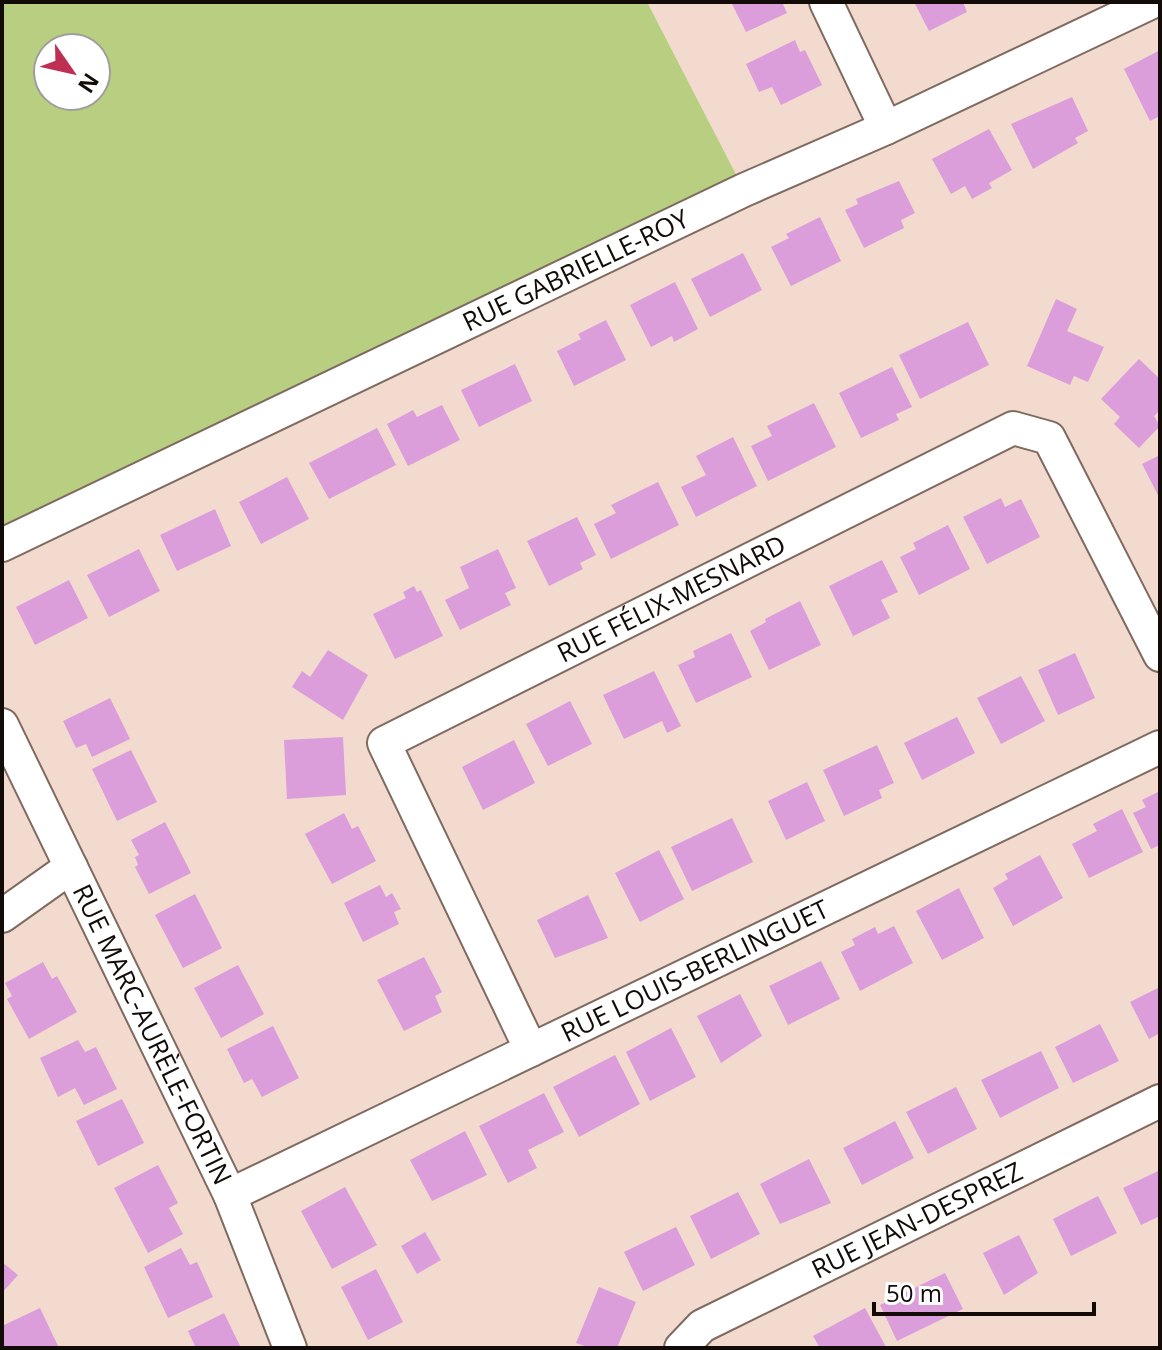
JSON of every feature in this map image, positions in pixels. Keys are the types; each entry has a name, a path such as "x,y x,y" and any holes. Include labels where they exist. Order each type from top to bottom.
{"street":[{"path":"826,2 886,128"},
{"name":"RUE GABRIELLE-ROY","path":"2,545 744,190 886,128 1152,2"},
{"name":"RUE FÉLIX-MESNARD","path":"531,1050 384,743 1013,428 1049,438 1160,655"},
{"name":"RUE MARC-AURÈLE-FORTIN","path":"2,725 230,1195 290,1348"},
{"name":"RUE LOUIS-BERLINGUET","path":"230,1195 1160,747"},
{"path":"2,916 71,867"},
{"name":"RUE JEAN-DESPREZ","path":"681,1348 702,1326 1160,1101"}],"green space":[{"path":"2,2 647,2 744,190 2,545"}],"building":[{"path":"731,2 782,2 787,13 746,32"},
{"path":"914,2 963,2 967,12 929,31"},
{"path":"795,40 800,52 805,50 822,85 781,105 772,87 759,92 746,64"},
{"path":"1160,50 1160,116 1150,121 1124,69"},
{"path":"1072,97 1088,131 1075,138 1078,143 1033,169 1011,124"},
{"path":"989,129 1012,170 989,183 992,188 972,199 965,186 951,194 932,159"},
{"path":"899,181 915,213 901,220 904,228 864,248 845,210 858,204 856,199"},
{"path":"820,217 841,261 791,286 771,247 789,238 786,234"},
{"path":"743,253 762,290 710,317 691,279"},
{"path":"675,282 698,329 674,342 672,336 651,347 630,305"},
{"path":"1056,299 1077,309 1067,331 1104,347 1088,382 1074,376 1070,385 1027,366"},
{"path":"606,320 626,360 574,386 557,351 581,339 578,334"},
{"path":"968,322 989,365 920,399 899,355"},
{"path":"1139,359 1160,379 1160,410 1154,416 1160,426 1139,448 1114,424 1120,417 1101,399"},
{"path":"515,364 532,401 479,427 461,390"},
{"path":"892,367 912,407 896,414 899,420 861,438 839,393"},
{"path":"814,403 836,447 768,481 751,446 772,436 767,426"},
{"path":"442,405 460,440 408,466 387,424 413,410 417,417"},
{"path":"377,428 396,465 329,499 309,463"},
{"path":"733,437 757,486 696,517 681,487 706,475 696,456"},
{"path":"1160,455 1160,499 1142,464"},
{"path":"287,477 309,519 261,544 239,502"},
{"path":"658,482 679,525 611,559 594,524 616,513 611,505"},
{"path":"1001,498 1005,507 1021,499 1040,537 987,564 963,517"},
{"path":"215,509 231,546 177,571 160,535"},
{"path":"577,517 596,555 580,563 583,569 549,586 527,541"},
{"path":"948,525 970,569 919,595 900,557 916,549 913,543"},
{"path":"139,549 160,591 109,617 87,575"},
{"path":"498,549 516,588 505,593 511,605 460,630 445,600 469,588 460,567"},
{"path":"882,560 898,592 881,600 890,618 853,636 829,586"},
{"path":"69,580 88,618 35,645 16,607"},
{"path":"414,586 417,592 421,590 443,636 395,659 373,614 406,598 403,592"},
{"path":"800,601 821,645 769,670 750,631 766,622 765,619"},
{"path":"731,633 752,677 696,703 678,665 695,657 693,651"},
{"path":"328,650 368,675 343,720 292,687 302,671 310,677"},
{"path":"1075,653 1095,698 1058,715 1038,670"},
{"path":"654,671 681,726 667,733 662,721 624,739 603,695"},
{"path":"1021,676 1045,721 1001,744 977,698"},
{"path":"110,698 130,739 92,757 86,744 76,748 63,721"},
{"path":"570,701 592,744 548,766 526,724"},
{"path":"957,717 975,753 922,780 904,743"},
{"path":"343,737 346,795 287,799 284,740"},
{"path":"514,740 535,783 483,810 462,767"},
{"path":"877,745 894,783 879,790 882,798 844,816 823,770"},
{"path":"131,750 157,802 117,821 92,769"},
{"path":"807,782 825,821 786,840 768,801"},
{"path":"1160,791 1160,845 1151,849 1133,813 1146,807 1142,800"},
{"path":"1122,809 1143,852 1089,878 1072,844 1097,831 1093,824"},
{"path":"344,813 352,829 358,826 376,861 332,884 305,834"},
{"path":"732,818 753,862 692,891 671,847"},
{"path":"165,822 191,873 149,894 135,867 138,865 135,857 139,855 131,840"},
{"path":"659,850 684,899 640,922 615,873"},
{"path":"1040,855 1063,898 1013,926 993,888 1008,879 1005,874"},
{"path":"380,885 386,897 392,893 401,909 394,912 399,924 363,942 344,903"},
{"path":"959,888 984,938 942,960 916,911"},
{"path":"195,894 222,948 183,968 155,915"},
{"path":"588,895 608,938 555,958 537,920"},
{"path":"894,926 913,963 860,991 841,952 855,945 852,939 875,927 878,934"},
{"path":"424,957 442,992 435,996 442,1012 404,1031 377,980"},
{"path":"821,961 840,999 788,1025 769,986"},
{"path":"43,962 52,979 57,976 77,1012 29,1039 7,999 12,996 5,983"},
{"path":"238,965 264,1014 221,1038 194,988"},
{"path":"1160,987 1160,1033 1149,1039 1130,1002"},
{"path":"740,994 762,1036 721,1063 697,1016"},
{"path":"1100,1024 1119,1061 1073,1083 1055,1047"},
{"path":"273,1026 299,1078 262,1097 252,1079 244,1083 227,1049"},
{"path":"671,1028 696,1077 650,1101 626,1052"},
{"path":"78,1040 85,1052 96,1047 117,1089 84,1105 75,1088 58,1097 40,1058"},
{"path":"1041,1051 1059,1088 1000,1118 981,1080"},
{"path":"615,1055 640,1104 579,1137 553,1087"},
{"path":"956,1087 977,1129 928,1154 906,1112"},
{"path":"544,1093 564,1132 528,1150 537,1168 508,1183 479,1126"},
{"path":"122,1099 144,1143 98,1166 76,1121"},
{"path":"895,1121 914,1158 862,1185 843,1148"},
{"path":"465,1131 487,1175 432,1201 410,1160"},
{"path":"809,1159 831,1203 780,1224 760,1184"},
{"path":"158,1165 178,1203 169,1208 183,1234 148,1253 114,1188"},
{"path":"1160,1170 1160,1216 1141,1225 1123,1188"},
{"path":"345,1187 377,1245 332,1269 301,1211"},
{"path":"738,1192 760,1234 711,1259 690,1216"},
{"path":"1098,1196 1117,1233 1071,1256 1053,1219"},
{"path":"676,1227 695,1265 643,1291 624,1252"},
{"path":"425,1232 441,1260 417,1274 401,1246"},
{"path":"1019,1235 1038,1273 1004,1295 983,1253"},
{"path":"181,1248 190,1265 197,1262 213,1297 168,1318 144,1267"},
{"path":"2,1262 18,1275 2,1293"},
{"path":"376,1269 403,1322 368,1340 341,1287"},
{"path":"945,1273 963,1309 897,1341 880,1305"},
{"path":"599,1287 636,1302 617,1348 590,1348 576,1343"},
{"path":"40,1308 59,1348 3,1348 2,1326"},
{"path":"865,1308 886,1347 820,1348 813,1336"},
{"path":"224,1313 241,1348 196,1348 188,1331"}]}
